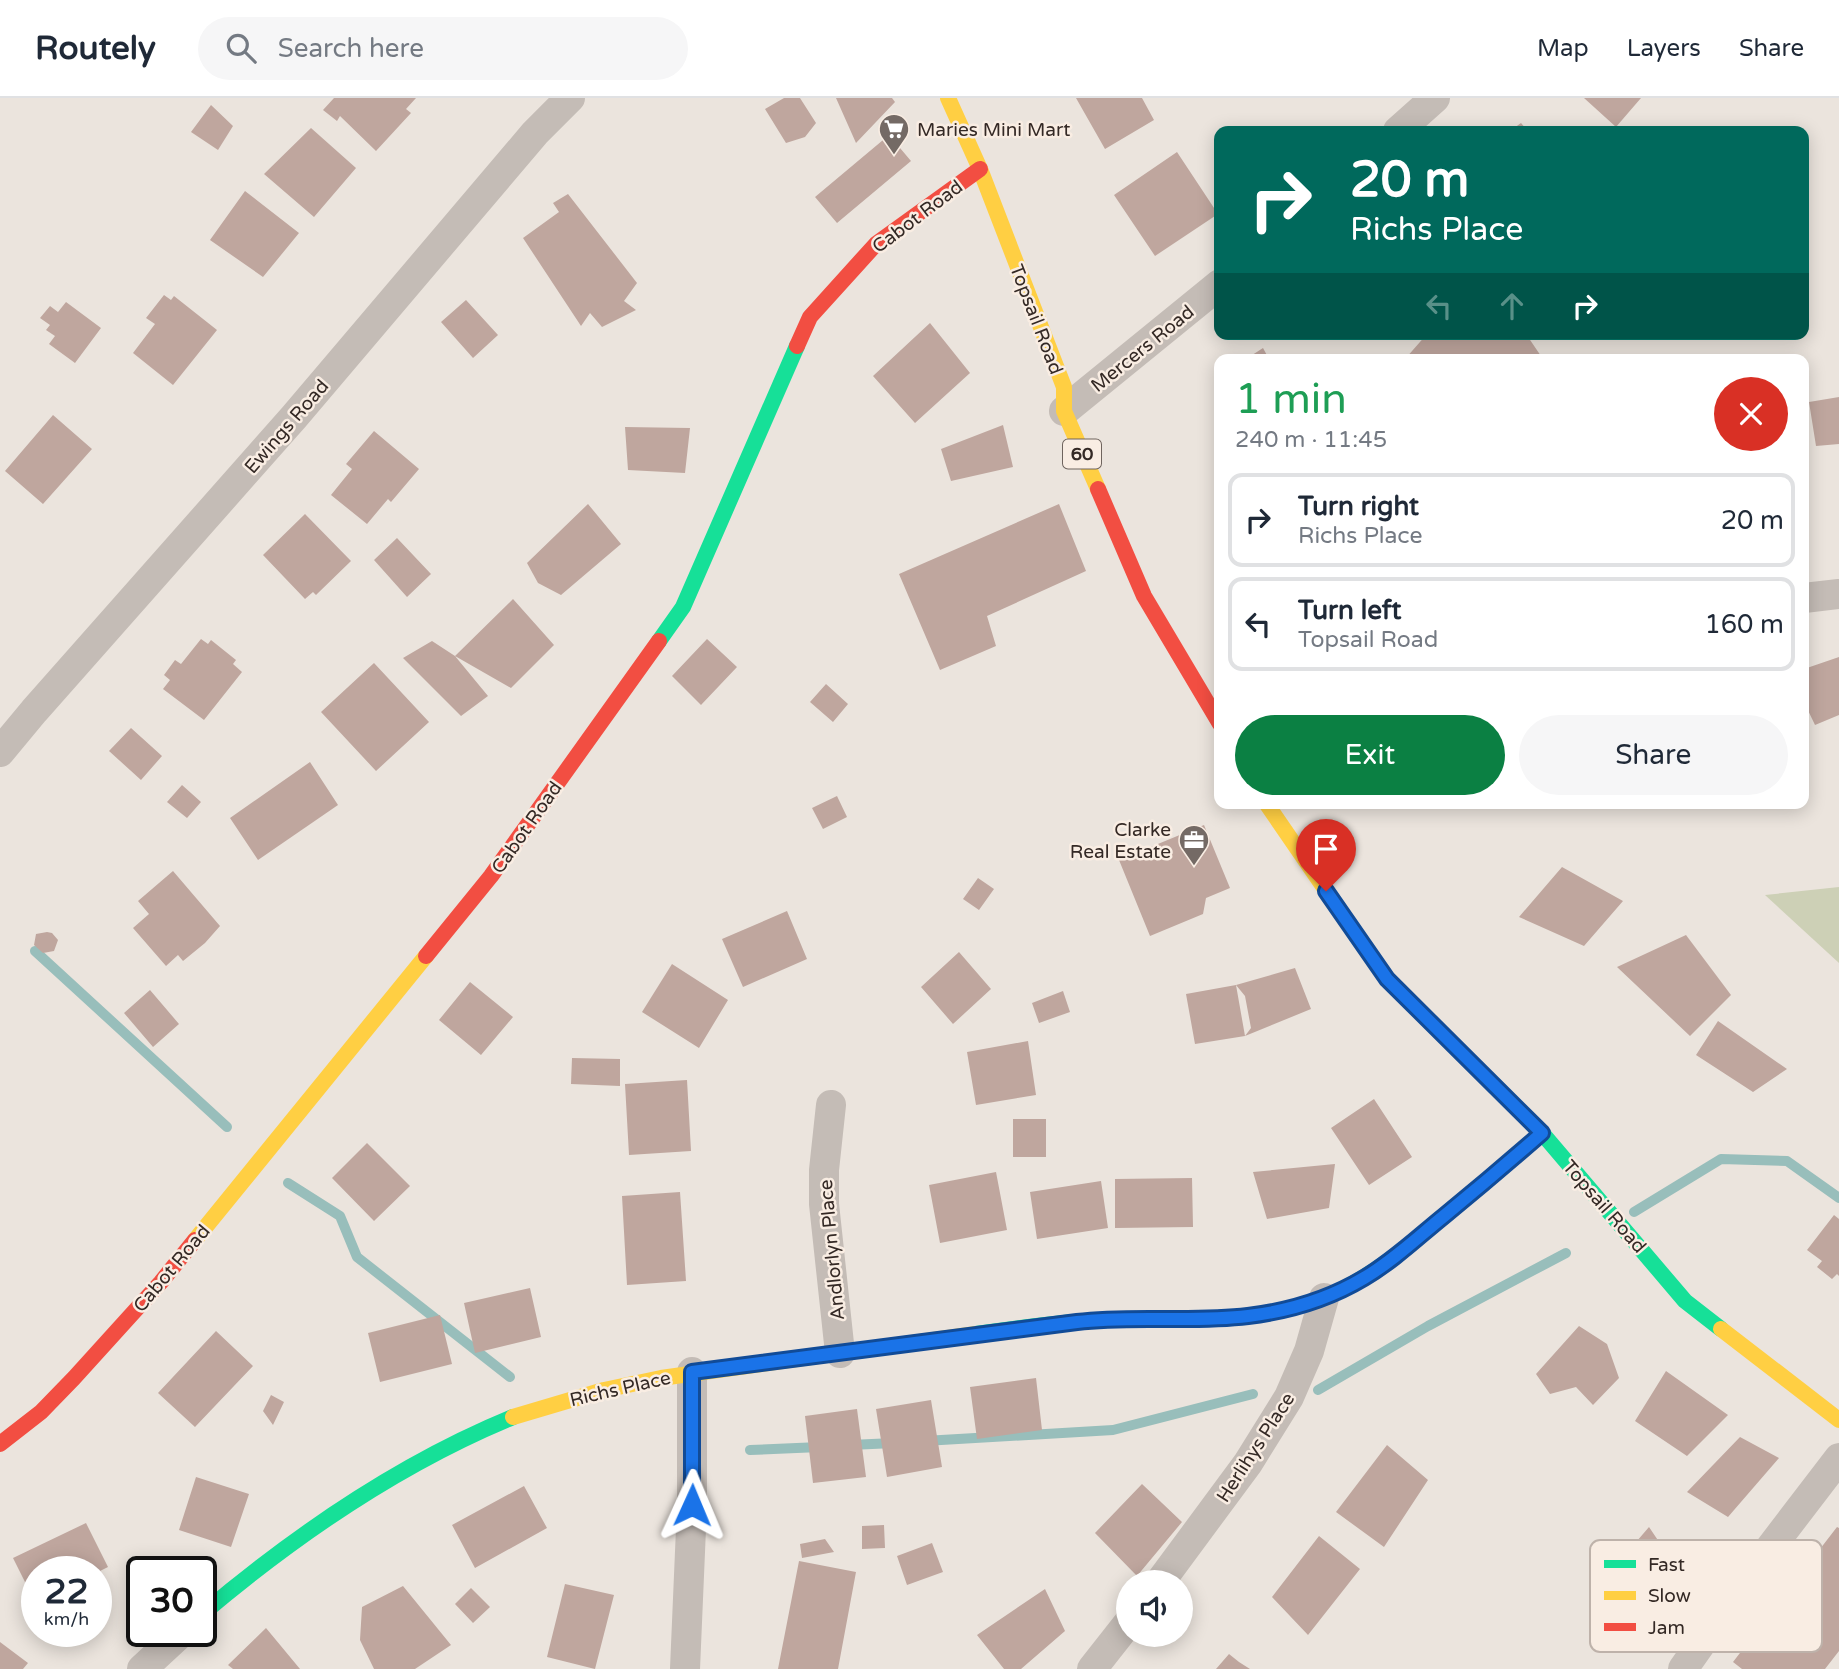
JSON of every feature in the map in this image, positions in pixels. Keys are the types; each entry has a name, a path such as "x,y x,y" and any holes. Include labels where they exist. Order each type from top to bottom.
{"street":[{"name":"Ewings Road","path":"0,752 294,417 535,132 570,98"},
{"name":"Topsail Road","path":"948,98 980,169 1064,387 1064,411 1144,596 1214,714"},
{"path":"1404,126 1436,98"},
{"name":"Cabot Road","path":"0,1444 41,1412 66,1387 161,1282 491,876 683,607 810,317 876,244 980,169"},
{"name":"Mercers Road","path":"1064,411 1214,289"},
{"path":"1809,597 1839,594"},
{"name":"Topsail Road","path":"1270,809 1387,979 1542,1133 1685,1301 1839,1420"},
{"name":"Andlorlyn Place","path":"831,1105 824,1170 824,1204 840,1353"},
{"name":"Richs Place","path":"217,1602 303,1536 392,1480 471,1436 514,1417 557,1403 647,1380 692,1372 1093,1320 1223,1319 1252,1316 1301,1306 1324,1298 1364,1278 1392,1258 1542,1133"},
{"name":"Herlihys Place","path":"1169,1570 1248,1463 1289,1397 1309,1352 1324,1298"},
{"path":"685,1669 692,1505 692,1372"},
{"path":"1776,1540 1839,1458"},
{"path":"1092,1669 1116,1639"},
{"path":"142,1669 166,1647"},
{"path":"1683,1669 1695,1652"}],"green space":[{"path":"1839,887 1839,963 1765,895"}],"building":[{"path":"334,98 416,98 406,109 411,113 376,151 340,116 337,121 323,110"},
{"path":"784,98 800,98 816,123 805,137 786,143 765,109"},
{"path":"836,98 892,98 895,102 856,143"},
{"path":"1076,98 1142,98 1154,120 1105,149"},
{"path":"1584,98 1641,98 1615,126"},
{"path":"211,105 233,126 218,150 191,132"},
{"path":"311,128 356,168 314,217 264,174"},
{"path":"889,135 911,161 837,223 815,197"},
{"path":"1177,152 1214,208 1214,217 1155,256 1114,195"},
{"path":"245,191 299,233 263,277 210,240"},
{"path":"568,194 637,283 624,301 636,310 602,327 590,313 581,326 523,238 559,212 553,203"},
{"path":"164,295 171,300 174,296 217,330 173,385 133,353 155,324 146,318"},
{"path":"466,300 498,335 473,358 441,322"},
{"path":"66,302 101,328 75,363 49,344 55,336 46,330 50,325 40,318 50,306 58,312"},
{"path":"930,323 970,373 915,423 873,376"},
{"path":"1422,340 1530,340 1540,354 1409,354"},
{"path":"1263,348 1266,354 1254,354"},
{"path":"1839,397 1839,444 1816,446 1809,402"},
{"path":"53,415 92,449 43,504 5,471"},
{"path":"1003,425 1013,467 951,481 941,449"},
{"path":"625,427 690,428 685,473 628,470"},
{"path":"374,431 419,469 391,502 388,499 367,524 331,495 352,469 346,464"},
{"path":"588,504 621,544 561,595 538,583 527,563"},
{"path":"1059,504 1086,571 987,616 996,646 940,670 899,574"},
{"path":"305,514 351,561 316,595 313,592 305,599 263,555"},
{"path":"397,538 431,574 407,597 374,560"},
{"path":"513,599 554,645 511,688 455,656"},
{"path":"201,639 208,644 211,640 236,660 233,664 242,672 204,720 163,689 170,680 164,675 175,660 181,664"},
{"path":"707,639 737,667 701,705 672,676"},
{"path":"432,641 455,656 488,696 461,716 403,658"},
{"path":"1839,657 1839,715 1815,725 1809,712 1809,667"},
{"path":"374,663 429,722 376,771 321,712"},
{"path":"826,684 848,704 833,722 810,702"},
{"path":"131,728 162,756 141,780 109,751"},
{"path":"310,762 338,805 258,860 230,818"},
{"path":"182,785 201,802 187,818 167,802"},
{"path":"837,796 847,817 823,829 812,808"},
{"path":"1204,825 1230,888 1206,898 1203,914 1150,936 1119,860"},
{"path":"1562,867 1623,901 1584,946 1519,917"},
{"path":"173,871 220,926 183,961 178,955 166,966 133,928 149,914 138,901"},
{"path":"978,878 994,889 979,910 963,899"},
{"path":"787,911 807,959 743,987 722,939"},
{"path":"52,933 58,940 54,951 43,953 34,945 36,934"},
{"path":"1686,935 1731,995 1690,1036 1617,967"},
{"path":"959,952 991,989 953,1024 921,987"},
{"path":"672,964 728,1000 699,1048 642,1012"},
{"path":"1295,968 1311,1009 1245,1036 1251,1028 1245,996 1236,985"},
{"path":"470,982 513,1017 481,1055 439,1020"},
{"path":"1236,985 1245,1036 1195,1044 1186,994"},
{"path":"150,990 179,1024 153,1047 124,1013"},
{"path":"1063,991 1070,1012 1039,1023 1032,1003"},
{"path":"1718,1021 1787,1069 1753,1092 1696,1055"},
{"path":"1028,1041 1036,1095 976,1105 967,1052"},
{"path":"572,1058 620,1059 620,1086 571,1084"},
{"path":"687,1080 691,1151 629,1155 625,1084"},
{"path":"1374,1099 1412,1157 1369,1185 1331,1128"},
{"path":"1013,1119 1046,1119 1046,1157 1013,1157"},
{"path":"367,1143 410,1186 374,1221 332,1178"},
{"path":"1335,1164 1329,1208 1267,1219 1253,1172"},
{"path":"996,1172 1007,1230 940,1243 929,1185"},
{"path":"1192,1178 1193,1227 1115,1228 1115,1179"},
{"path":"1101,1181 1108,1228 1037,1239 1030,1192"},
{"path":"680,1192 686,1281 627,1285 622,1196"},
{"path":"1834,1215 1839,1219 1839,1276 1837,1274 1832,1279 1817,1267 1822,1261 1807,1250"},
{"path":"530,1288 541,1337 475,1353 464,1303"},
{"path":"440,1315 452,1364 380,1382 368,1333"},
{"path":"1579,1326 1607,1344 1619,1378 1593,1405 1576,1387 1550,1394 1536,1374"},
{"path":"216,1331 253,1366 195,1427 158,1393"},
{"path":"1666,1371 1728,1415 1687,1456 1635,1421"},
{"path":"1036,1378 1042,1430 977,1439 970,1387"},
{"path":"271,1395 284,1402 273,1425 263,1411"},
{"path":"931,1400 942,1467 887,1477 876,1409"},
{"path":"857,1409 866,1477 813,1483 805,1416"},
{"path":"1740,1437 1779,1458 1728,1517 1687,1492"},
{"path":"1387,1445 1428,1480 1384,1547 1336,1512"},
{"path":"196,1477 249,1494 231,1547 179,1530"},
{"path":"1142,1484 1182,1522 1142,1570 1131,1570 1095,1533"},
{"path":"524,1486 547,1528 475,1568 452,1525"},
{"path":"86,1523 102,1556 21,1556 21,1574 13,1558"},
{"path":"884,1525 885,1548 862,1549 862,1526"},
{"path":"1649,1527 1658,1540 1638,1540"},
{"path":"1837,1527 1839,1528 1839,1651 1825,1669 1742,1669 1733,1662 1741,1652 1822,1652 1822,1546"},
{"path":"1319,1536 1360,1569 1308,1635 1272,1597"},
{"path":"825,1539 834,1552 802,1558 800,1544"},
{"path":"932,1543 943,1572 907,1585 897,1556"},
{"path":"799,1561 856,1572 838,1669 778,1669"},
{"path":"565,1584 614,1595 595,1669 547,1657"},
{"path":"403,1586 451,1645 415,1669 374,1669 360,1640 362,1607"},
{"path":"471,1588 490,1607 473,1623 455,1604"},
{"path":"1045,1589 1065,1631 1021,1669 1004,1669 977,1635"},
{"path":"266,1628 300,1669 233,1669 228,1665"},
{"path":"0,1642 28,1663 23,1669 0,1669"},
{"path":"1229,1654 1239,1662 1250,1669 1216,1669"}],"waterway":[{"path":"35,951 227,1127"},
{"path":"1634,1212 1721,1159 1787,1161 1839,1198"},
{"path":"288,1183 340,1216 357,1257 510,1377"},
{"path":"1318,1390 1428,1326 1566,1253"},
{"path":"924,1441 1113,1430 1253,1394"},
{"path":"850,1445 894,1443"},
{"path":"750,1450 820,1447"}],"traffic: fast":[{"path":"659,641 683,607 797,346"},
{"path":"1492,1083 1542,1133 1685,1301 1721,1329"},
{"path":"976,1334 1087,1321 1245,1316 1301,1306 1328,1296 1375,1270 1404,1249 1542,1133"},
{"path":"217,1602 311,1530 389,1479 430,1456 513,1417"}],"traffic: slow":[{"path":"948,98 980,169 1064,387 1064,411 1098,489"},
{"path":"1270,809 1387,979 1492,1083"},
{"path":"195,1240 426,956"},
{"path":"1721,1329 1839,1420"},
{"path":"513,1417 604,1390 661,1378 976,1334"}],"traffic: jam":[{"path":"797,346 810,317 876,244 980,169"},
{"path":"1098,489 1144,596 1214,714"},
{"path":"426,956 491,876 659,641"},
{"path":"0,1444 41,1412 74,1378 161,1282 195,1240"}],"place":[{"name":"Maries Mini Mart","path":"894,156"},
{"name":"Clarke Real Estate","path":"1194,867"}],"route":[{"path":"692,1505 692,1372 1093,1320 1223,1319 1301,1306 1345,1288 1383,1265 1542,1133 1387,979 1326,891"}]}
